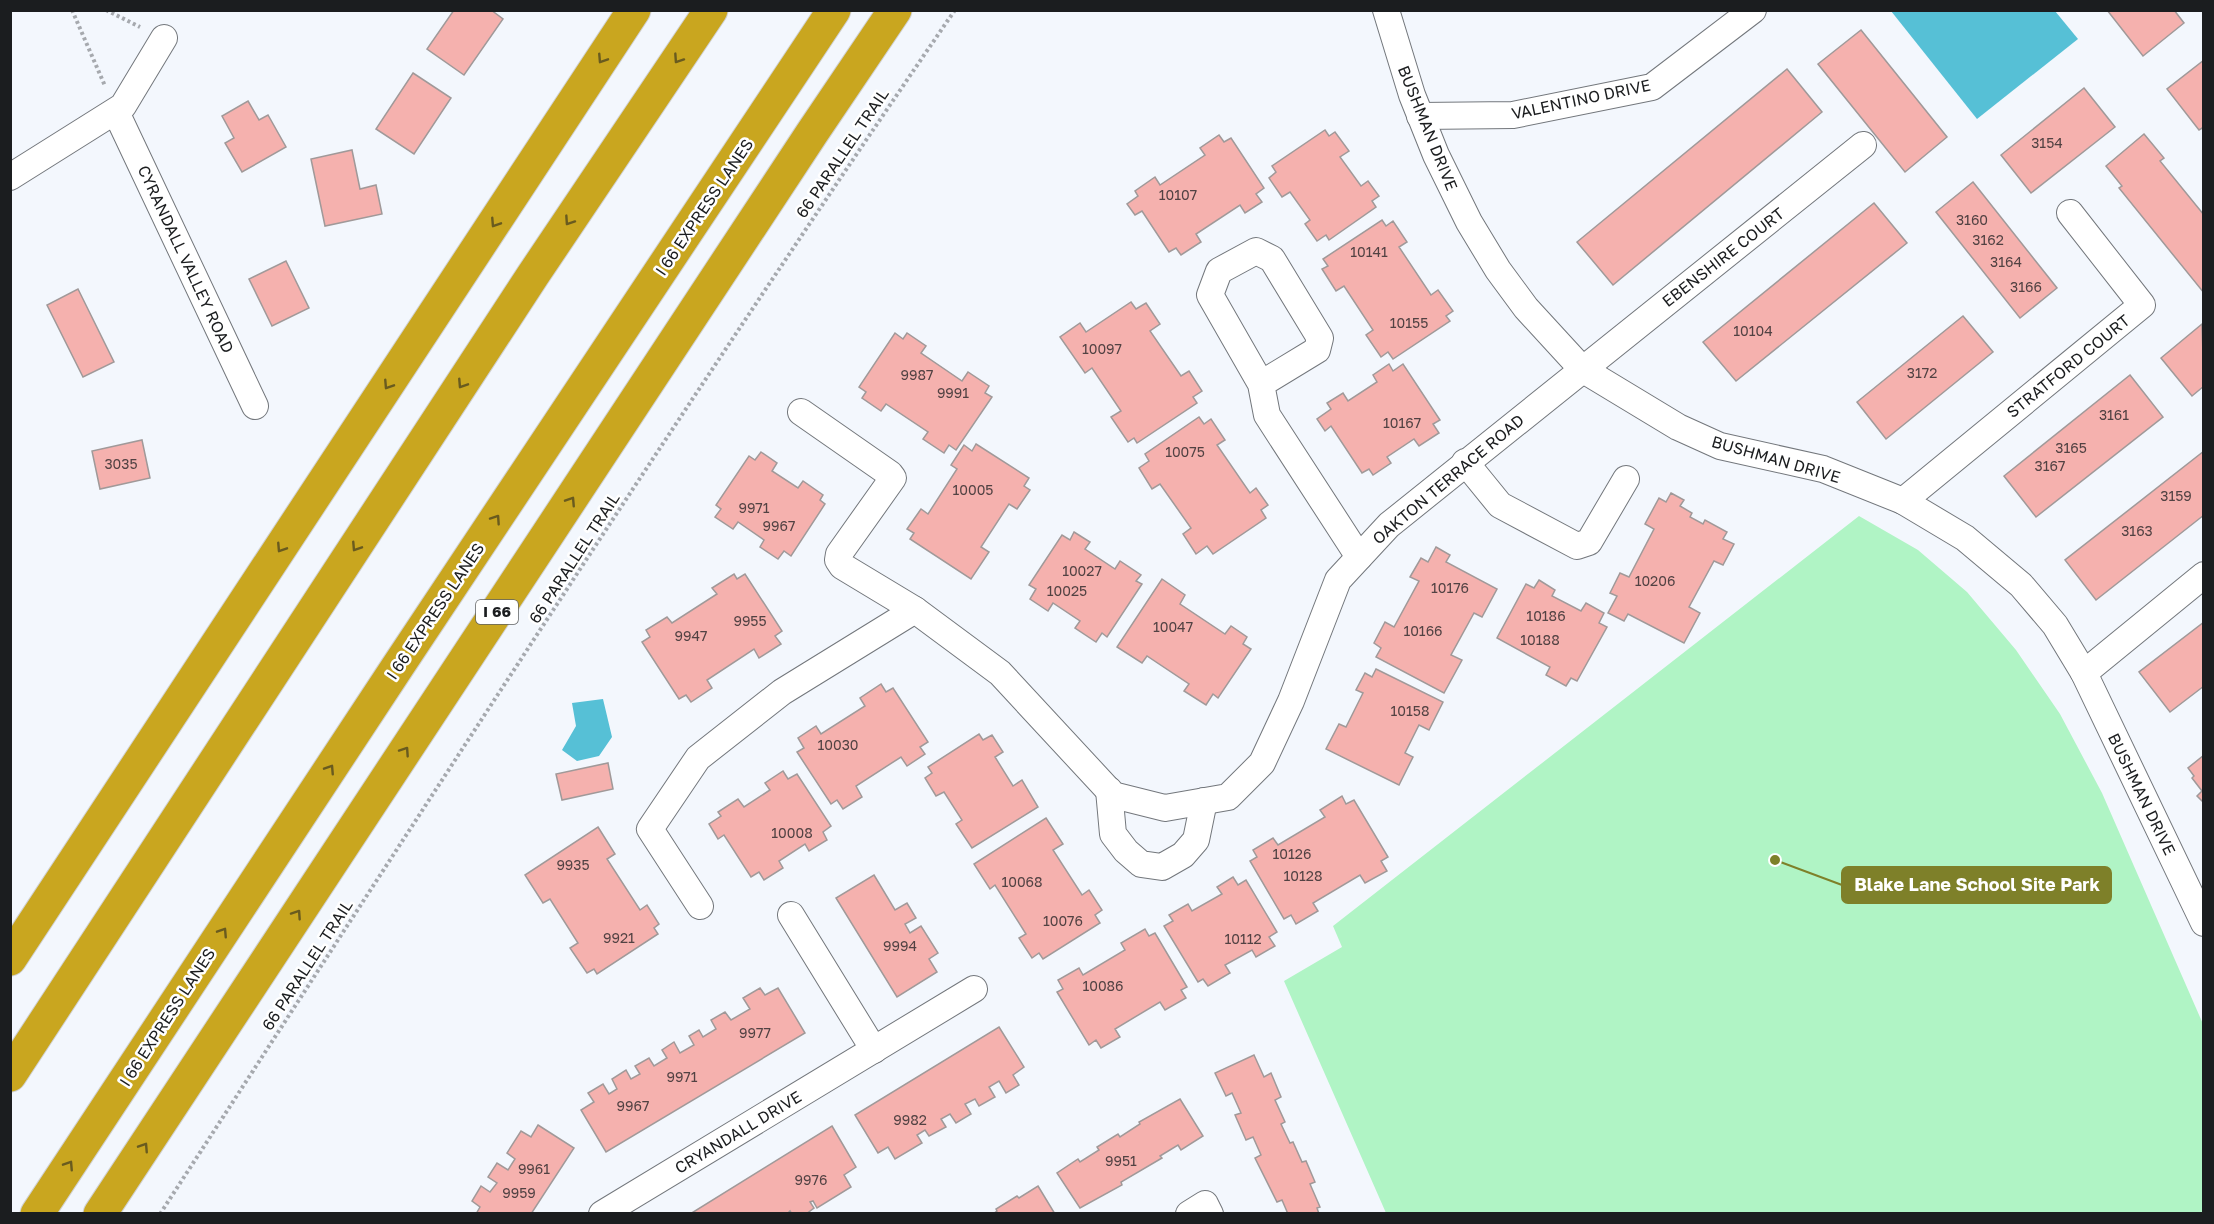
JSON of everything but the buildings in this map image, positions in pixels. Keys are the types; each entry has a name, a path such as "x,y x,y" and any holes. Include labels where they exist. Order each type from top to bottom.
{"highway":[{"path":"10,960 634,10"},
{"path":"10,1075 533,275 711,10"},
{"name":"I 66 EXPRESS LANES","path":"37,1214 834,10"},
{"name":"I 66","path":"100,1214 895,10"}],"street":[{"name":"BUSHMAN DRIVE","path":"1386,10 1404,73 1436,155 1469,222 1498,270 1526,308 1582,369 1678,427 1720,446 1823,469 1903,501 1965,538 2021,585 2055,625 2084,673 2204,923"},
{"name":"VALENTINO DRIVE","path":"1420,116 1513,115 1652,87 1751,11"},
{"path":"10,177 123,106 132,95 147,64 164,38"},
{"name":"CYRANDALL VALLEY ROAD","path":"116,112 255,406"},
{"name":"EBENSHIRE COURT","path":"1582,369 1863,145"},
{"name":"STRATFORD COURT","path":"1903,501 2142,305 2070,213"},
{"path":"1261,384 1317,350 1320,338 1272,259 1256,251 1219,271 1210,295 1261,384 1267,415 1359,557"},
{"name":"OAKTON TERRACE ROAD","path":"801,412 893,478 839,554 838,560 842,566 915,610 1000,673 1113,795 1166,808 1228,797 1262,763 1291,701 1338,579 1389,525 1582,369"},
{"path":"1465,462 1500,506 1577,546 1589,542 1626,479"},
{"path":"2084,673 2204,575"},
{"path":"700,906 650,829 698,758 782,692 915,610"},
{"path":"1109,790 1113,834 1126,851 1141,864 1151,866 1162,867 1183,855 1196,840 1204,801"},
{"path":"790,915 874,1050"},
{"name":"CRYANDALL DRIVE","path":"602,1214 974,989"},
{"path":"1189,1214 1205,1204 1210,1214"}],"path":[{"path":"72,10 116,112"},
{"path":"106,10 164,38"},
{"name":"66 PARALLEL TRAIL","path":"159,1214 447,771 825,199 954,10"}],"green space":[{"path":"1859,516 1918,550 1967,592 2016,650 2060,714 2102,793 2203,1024 2203,1213 1386,1213 1284,981 1342,947 1333,926"}],"water":[{"path":"1891,11 2055,11 2078,39 1977,119"},
{"path":"603,699 612,737 599,756 577,761 562,750 576,726 572,703"}],"place":[{"name":"Blake Lane School Site Park","path":"1775,860"}]}
